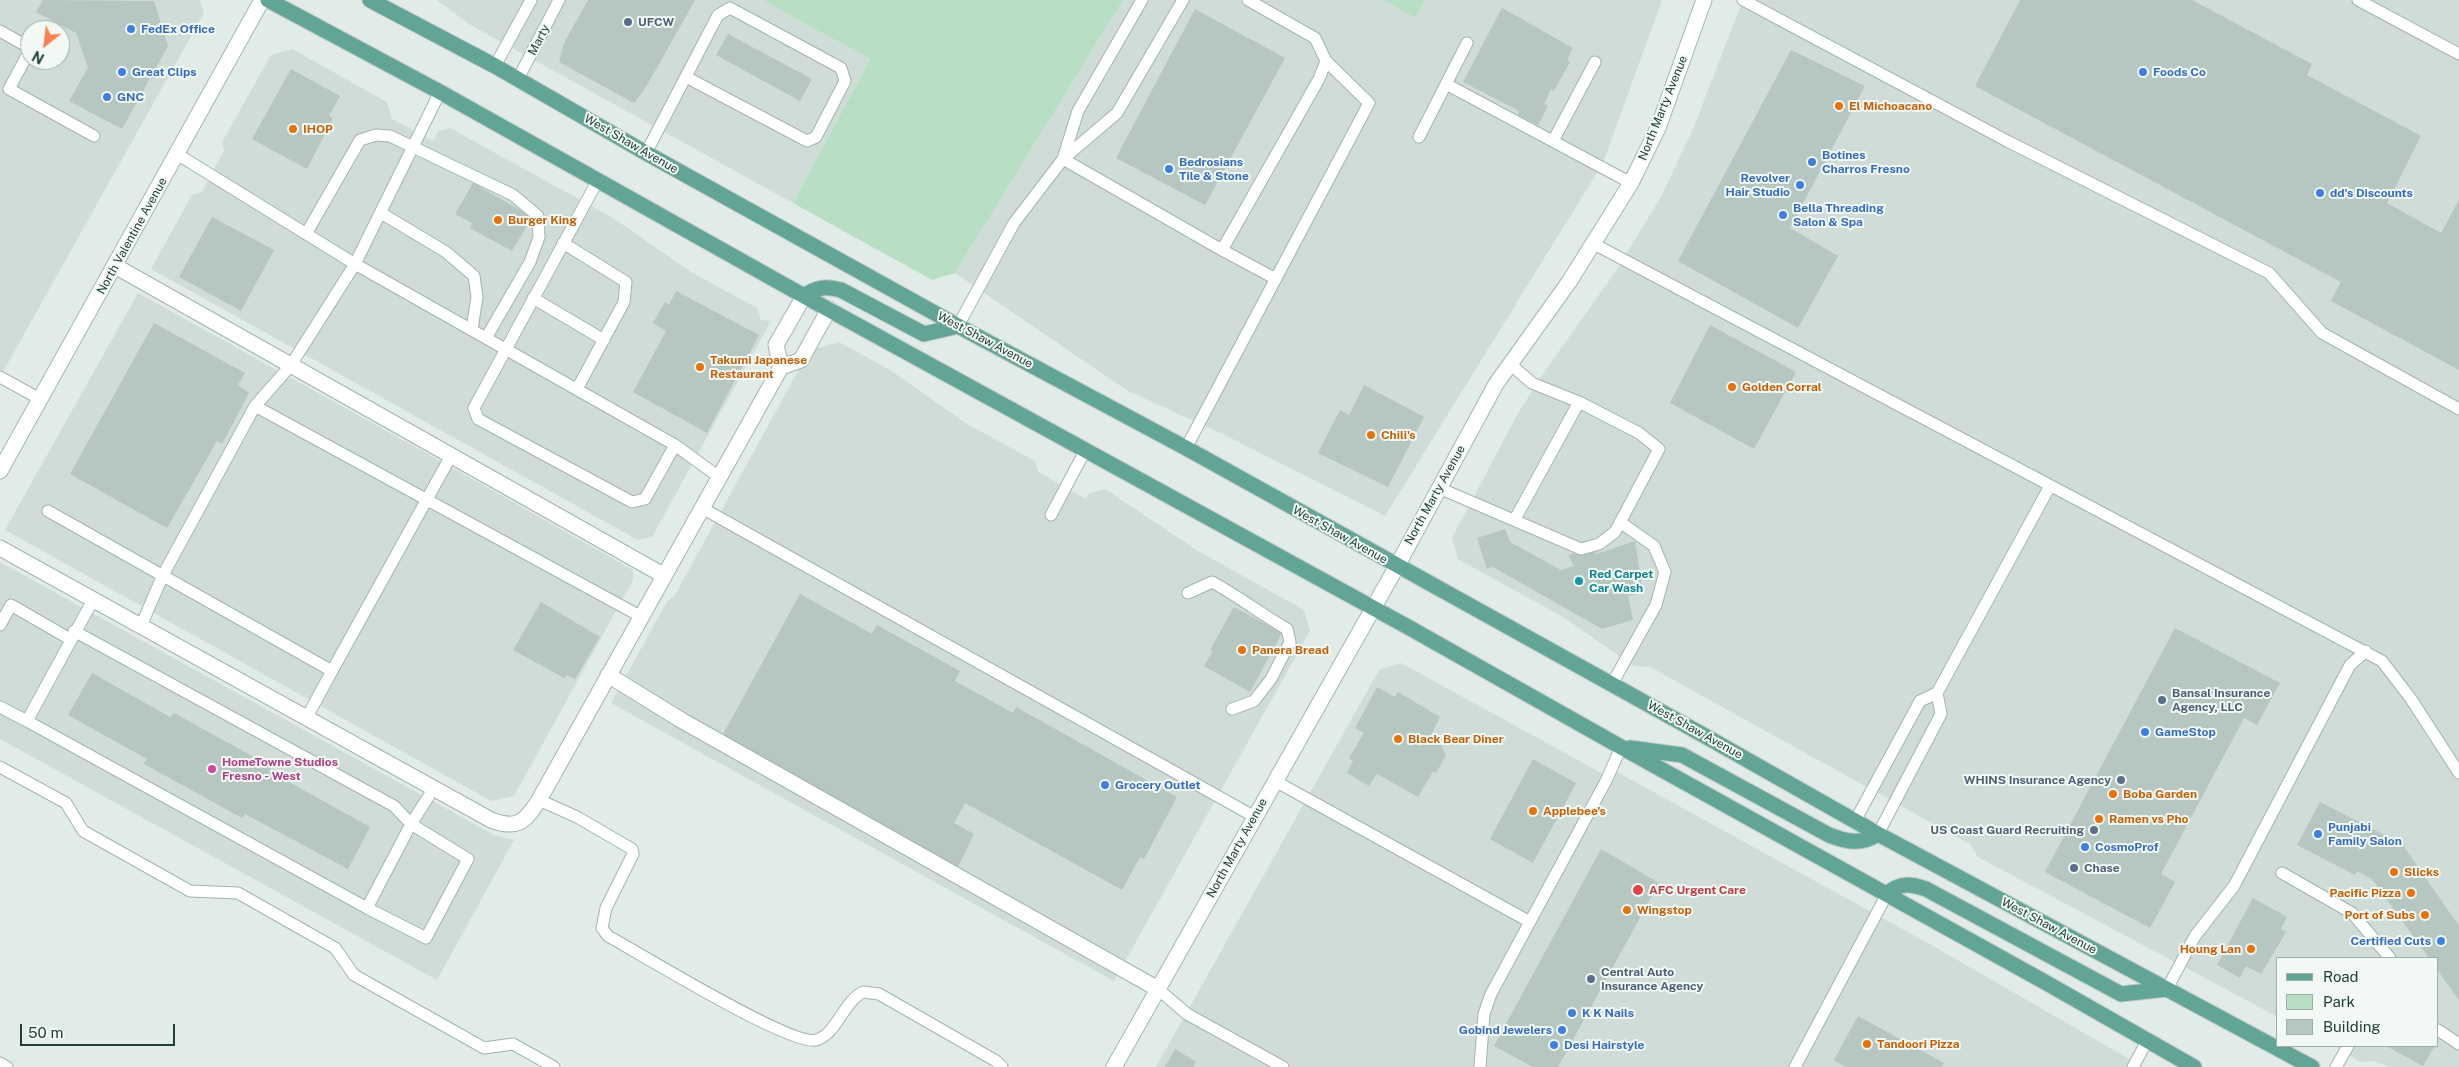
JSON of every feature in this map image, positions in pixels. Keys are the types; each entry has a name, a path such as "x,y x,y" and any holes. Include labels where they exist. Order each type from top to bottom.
{"main road":[{"path":"268,0 440,92 804,296 1372,607 1621,747 2044,980 2147,1042 2194,1067"},
{"name":"West Shaw Avenue","path":"370,0 518,79 646,153 958,326 1186,448 1612,684 1854,821 2312,1067"},
{"path":"804,296 816,289 828,286 841,290 924,334 958,326"},
{"path":"1621,747 1682,755 1829,835 1842,840 1854,842 1868,840 1878,834"},
{"path":"1887,894 1895,887 1904,884 1926,889 2121,994 2167,989"}],"street":[{"name":"North Valentine Avenue","path":"0,471 262,0"},
{"name":"North Marty Avenue","path":"1114,1067 1510,364 1594,244 1631,183 1658,128 1704,0"},
{"path":"115,266 452,454 663,575"},
{"path":"781,367 776,345 804,296"},
{"path":"0,548 491,820 504,825 519,824 530,814 539,800 640,616 781,367 801,360 829,309"},
{"path":"608,675 680,720 1158,989"}],"lane":[{"path":"494,66 531,0"},
{"name":"Marty","path":"518,79 559,0"},
{"path":"1063,159 1078,111 1142,0"},
{"path":"958,326 1014,223 1063,159 1117,113 1182,0"},
{"path":"1186,448 1370,103 1326,60 1315,38 1248,0"},
{"path":"1743,0 2009,142 2269,273 2322,332 2459,409"},
{"path":"2358,0 2459,54"},
{"path":"646,153 718,15 730,8 841,68 845,81 816,137 807,142 686,77"},
{"path":"0,31 20,43"},
{"path":"1419,137 1467,43"},
{"path":"1222,250 1319,79 1326,60"},
{"path":"1553,141 1595,62"},
{"path":"20,68 9,89 94,136"},
{"path":"1446,84 1631,183"},
{"path":"141,626 163,575 255,406 291,364 355,264 440,92"},
{"path":"306,234 360,140 376,135 390,136 414,146 513,195 538,216 539,236 530,262 486,338"},
{"path":"177,154 355,264 675,445 719,477"},
{"path":"1063,159 1276,279"},
{"path":"598,180 474,408 478,419 632,502 645,499 675,445"},
{"path":"381,213 446,252 474,276 477,297 472,330"},
{"path":"563,243 626,282 624,302 577,390"},
{"path":"1594,244 2366,651 2382,661 2411,699 2459,773"},
{"path":"533,298 604,340"},
{"path":"1439,488 1515,519 1581,549 1599,544 1615,532 1659,449 1639,433 1579,402 1532,383 1510,364"},
{"path":"0,377 40,399"},
{"path":"1515,519 1579,402"},
{"path":"255,406 640,616"},
{"path":"1051,515 1086,449"},
{"path":"307,717 452,454"},
{"path":"1854,821 1920,701 1937,693 2050,486"},
{"path":"702,508 1255,817"},
{"path":"48,511 332,671"},
{"path":"1612,684 1656,605 1665,572 1654,546 1620,522"},
{"path":"1188,593 1212,582 1238,596 1264,616 1287,629 1290,642 1271,679 1254,701 1232,709"},
{"path":"27,721 72,635 93,600"},
{"path":"0,625 11,605 72,635 394,806 411,824 468,859 426,938 367,908 0,707"},
{"path":"2167,989 2195,936 2234,886 2350,665 2366,651"},
{"path":"1878,834 1941,714 1937,693"},
{"path":"1480,1067 1484,1014 1491,994 1607,779 1621,747"},
{"path":"0,767 66,804 83,831 190,892 238,893 335,948 354,976 484,1048 513,1044 554,1067"},
{"path":"1275,781 1530,922"},
{"path":"367,908 411,824 434,788"},
{"path":"539,800 577,818 632,850 633,854 606,908 602,928 608,936 757,1020 800,1039 815,1041 824,1037 853,999 863,992 879,994 996,1061 1002,1067"},
{"path":"2282,873 2352,913 2389,957"},
{"path":"1795,1067 1887,894"},
{"path":"1158,989 1188,1014 1283,1067"},
{"path":"2439,1031 2459,1044"},
{"path":"2133,1067 2147,1042"},
{"path":"2336,1067 2347,1047"},
{"path":"0,1063 8,1067"}],"shaded area":[{"path":"0,0 200,0 204,13 0,377"},
{"path":"437,0 762,0 870,59 793,203 469,24"},
{"path":"1123,0 1388,0 1416,15 1426,0 1662,0 1603,163 1385,516 1223,434 1128,391 955,273"},
{"path":"1743,0 2459,0 2459,1067 2389,1067 2373,1061 2360,1062 2337,1047 2439,1047 2439,957 2276,957 2276,1016 1978,857 1970,844 1650,667 1634,666 1563,617 1458,559 1452,538 1518,413 1547,368 1616,271 1662,195 1693,129"},
{"path":"292,49 387,102 392,119 433,141 439,131 450,128 613,218 691,272 757,308 761,320 771,321 652,537 638,540 151,269 192,195 201,193 224,151 222,142 271,55"},
{"path":"138,293 633,570 633,580 514,796 491,801 5,530"},
{"path":"839,342 890,370 967,424 1035,461 1038,472 1086,499 1088,494 1105,489 1198,551 1304,610 1310,631 1114,981 611,703 668,600 675,595 809,351"},
{"path":"0,562 494,835 514,840 437,980 0,739"},
{"path":"1401,663 1605,775 1610,768 1933,946 2143,1067 1156,1067 1379,670"}],"green space":[{"path":"762,0 1123,0 955,273 932,280 793,203 870,59"},
{"path":"1384,0 1426,0 1415,17"}],"building":[{"path":"43,0 154,1 168,46 122,129 69,101 88,68 76,33 70,30 70,20 51,20 36,12"},
{"path":"588,0 695,0 646,87 634,103 559,62 564,43"},
{"path":"2020,0 2192,0 2312,64 2307,75 2421,136 2387,203 2441,233 2459,200 2459,370 2331,301 2341,282 1975,86"},
{"path":"1502,8 1573,48 1567,60 1570,62 1554,91 1551,89 1544,104 1548,106 1538,125 1518,115 1519,111 1463,82"},
{"path":"1195,9 1285,58 1205,205 1116,158"},
{"path":"728,34 812,79 800,101 716,55"},
{"path":"1791,50 1865,86 1790,228 1838,256 1798,328 1678,261"},
{"name":"IHOP","path":"291,69 340,96 329,116 333,118 307,169 252,139"},
{"name":"Burger King","path":"473,183 532,217 512,251 470,228 472,223 455,214"},
{"path":"212,217 274,250 241,311 179,277"},
{"path":"676,291 759,335 707,433 633,392 666,331 653,323 665,302 669,305"},
{"path":"154,323 245,373 238,385 249,393 222,444 217,441 167,528 70,474"},
{"name":"Golden Corral","path":"1710,325 1796,372 1754,449 1670,403"},
{"name":"Chili's","path":"1364,385 1424,417 1388,487 1318,453 1340,410 1349,415"},
{"name":"Red Carpet Car Wash","path":"1505,529 1510,542 1561,570 1574,566 1568,555 1595,548 1596,554 1635,541 1643,593 1628,596 1633,620 1602,629 1493,567 1487,569 1477,538"},
{"path":"800,594 872,634 877,625 960,671 955,681 1013,713 1016,707 1177,797 1144,859 1140,857 1122,890 965,803 954,823 974,834 958,867 722,736"},
{"path":"541,602 600,637 575,679 567,675 564,678 513,650"},
{"name":"Panera Bread","path":"1234,607 1282,633 1250,692 1204,666 1213,651 1210,650"},
{"path":"2175,628 2280,683 2257,725 2244,718 2161,874 2175,882 2150,928 2045,872"},
{"name":"HomeTowne Studios Fresno - West","path":"92,673 170,717 174,713 272,767 269,771 370,827 348,869 245,814 242,818 144,764 147,759 68,715"},
{"name":"Black Bear Diner","path":"1377,687 1395,697 1398,692 1440,717 1431,735 1440,743 1446,755 1436,773 1433,771 1418,797 1377,774 1369,786 1347,773 1353,761 1349,758 1364,733 1355,728"},
{"name":"Applebee's","path":"1533,759 1576,783 1533,863 1490,839"},
{"path":"2320,802 2402,844 2459,926 2459,1000 2439,972 2439,957 2428,957 2372,879 2357,871 2355,875 2297,845"},
{"path":"1601,849 1659,883 1558,1067 1533,1067 1494,1046"},
{"name":"Houng Lan","path":"2253,898 2287,917 2281,929 2286,932 2261,974 2246,966 2240,978 2217,965"},
{"path":"1858,1016 1944,1063 1942,1067 1845,1067 1834,1060"},
{"path":"2388,1047 2434,1047 2423,1066"},
{"path":"1175,1049 1196,1062 1194,1067 1165,1067"}],"place":[{"name":"UFCW","path":"628,22"},
{"name":"FedEx Office","path":"131,29"},
{"name":"Great Clips","path":"122,72"},
{"name":"Foods Co","path":"2143,72"},
{"name":"GNC","path":"107,97"},
{"name":"El Michoacano","path":"1839,106"},
{"name":"IHOP","path":"293,129"},
{"name":"Botines Charros Fresno","path":"1812,162"},
{"name":"Bedrosians Tile & Stone","path":"1169,169"},
{"name":"Revolver Hair Studio","path":"1800,185"},
{"name":"dd's Discounts","path":"2320,193"},
{"name":"Bella Threading Salon & Spa","path":"1783,215"},
{"name":"Burger King","path":"498,220"},
{"name":"Takumi Japanese Restaurant","path":"700,367"},
{"name":"Golden Corral","path":"1732,387"},
{"name":"Chili's","path":"1371,435"},
{"name":"Red Carpet Car Wash","path":"1579,581"},
{"name":"Panera Bread","path":"1242,650"},
{"name":"Bansal Insurance Agency, LLC","path":"2162,700"},
{"name":"GameStop","path":"2145,732"},
{"name":"Black Bear Diner","path":"1398,739"},
{"name":"HomeTowne Studios Fresno - West","path":"212,769"},
{"name":"WHINS Insurance Agency","path":"2121,780"},
{"name":"Grocery Outlet","path":"1105,785"},
{"name":"Boba Garden","path":"2113,794"},
{"name":"Applebee's","path":"1533,811"},
{"name":"Ramen vs Pho","path":"2099,819"},
{"name":"US Coast Guard Recruiting","path":"2094,830"},
{"name":"Punjabi Family Salon","path":"2318,834"},
{"name":"CosmoProf","path":"2085,847"},
{"name":"Chase","path":"2074,868"},
{"name":"Slicks","path":"2394,872"},
{"name":"AFC Urgent Care","path":"1638,890"},
{"name":"Pacific Pizza","path":"2411,893"},
{"name":"Wingstop","path":"1627,910"},
{"name":"Port of Subs","path":"2425,915"},
{"name":"Certified Cuts","path":"2441,941"},
{"name":"Houng Lan","path":"2251,949"},
{"name":"Central Auto Insurance Agency","path":"1591,979"},
{"name":"K K Nails","path":"1572,1013"},
{"name":"Gobind Jewelers","path":"1562,1030"},
{"name":"Tandoori Pizza","path":"1867,1044"},
{"name":"Desi Hairstyle","path":"1554,1045"}]}
